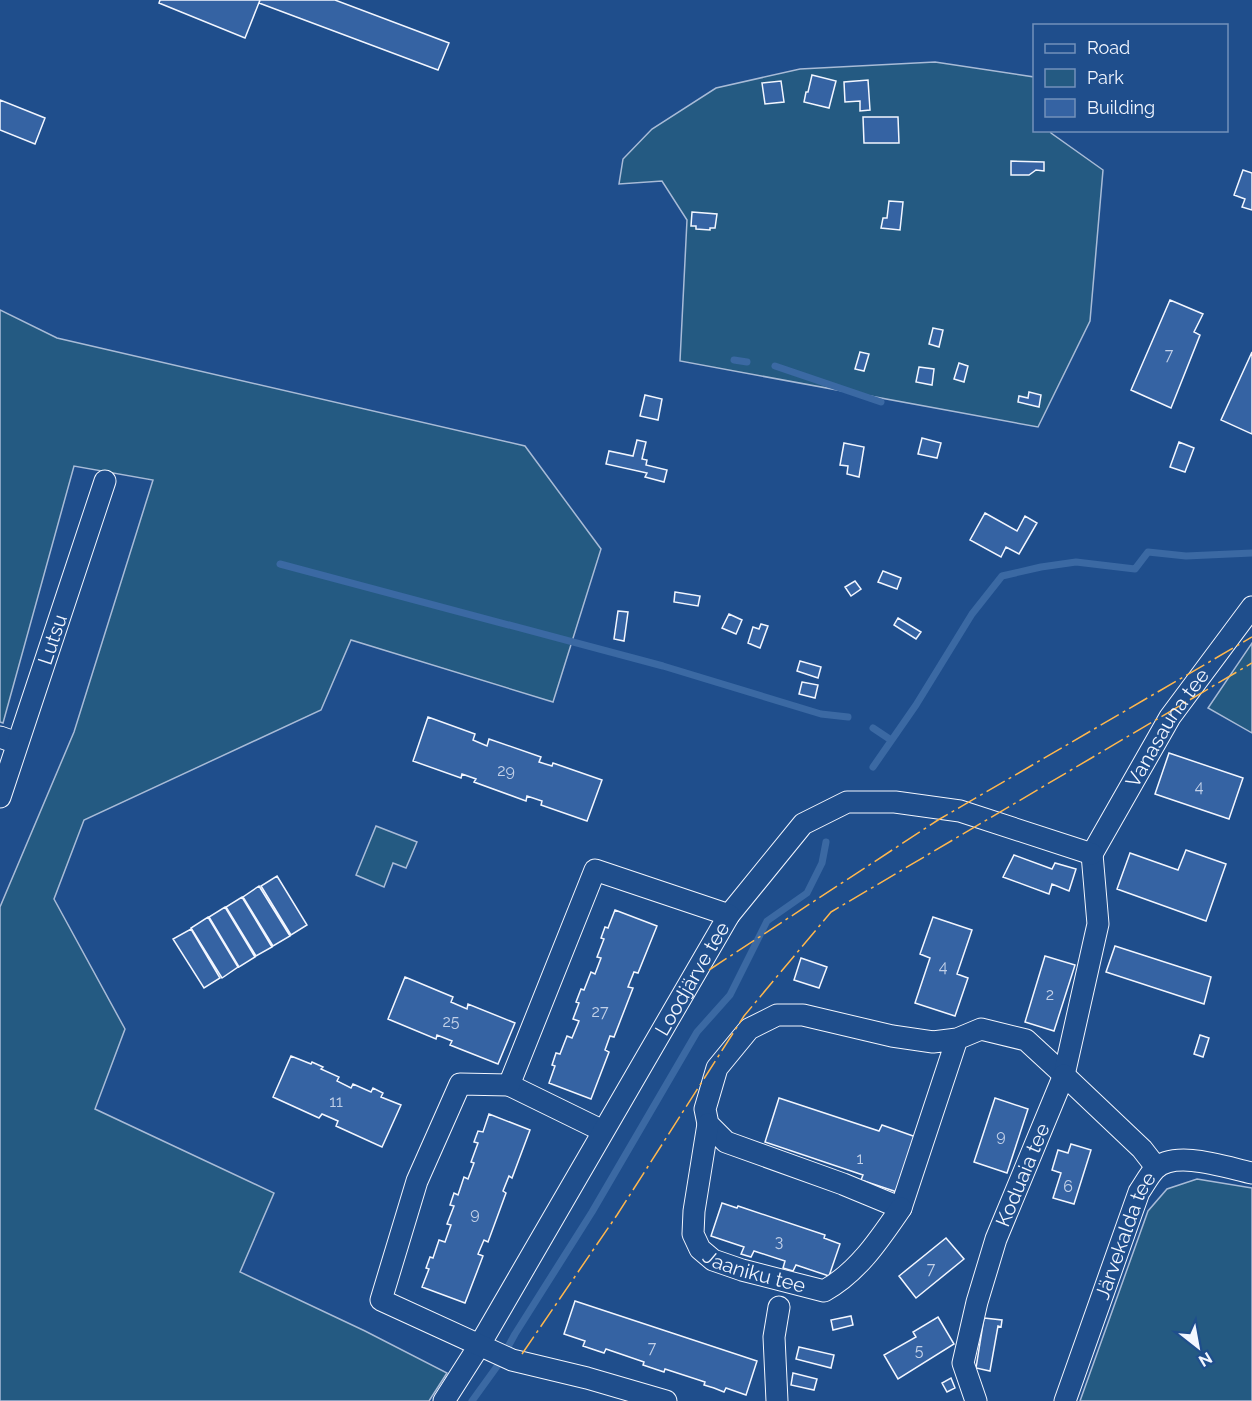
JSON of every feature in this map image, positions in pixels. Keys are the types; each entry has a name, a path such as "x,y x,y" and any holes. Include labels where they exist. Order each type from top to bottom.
{"street":[{"name":"Lutsu","path":"0,797 9,740 105,481"},
{"name":"Vanasauna tee","path":"1092,854 1170,717 1252,607"},
{"name":"Loodjärve tee","path":"444,1401 484,1348 603,1131 729,915 803,824 847,802 895,802 960,811 1092,854"},
{"path":"1092,854 1098,924 1064,1075 1142,1149 1156,1167"},
{"path":"509,1084 595,870 729,915"},
{"name":"Jaaniku tee","path":"957,1039 901,1208 868,1254 838,1283 824,1291 742,1270 713,1260 700,1249 693,1234 694,1211 708,1124 705,1109 717,1068 749,1029 777,1015 803,1015 892,1036 933,1042 957,1039 981,1029 1026,1040 1064,1075"},
{"name":"Koduaia tee","path":"976,1401 963,1363 977,1302 996,1239 1064,1075"},
{"path":"603,1131 509,1084 460,1084 417,1181 381,1300 512,1360 587,1378 666,1401"},
{"path":"708,1124 726,1142 843,1184 901,1208"},
{"name":"Järvekalda tee","path":"1065,1401 1139,1192 1156,1167 1174,1161 1196,1160 1252,1173"},
{"path":"777,1401 774,1336 779,1307"}],"green space":[{"path":"935,62 1033,77 1033,132 1050,132 1103,170 1090,321 1038,427 680,361 687,220 662,181 619,184 623,159 652,129 716,88 800,69"},
{"path":"0,310 57,338 525,446 601,549 553,702 351,640 321,710 84,820 54,899 125,1029 95,1109 274,1193 240,1272 447,1373 429,1401 0,1401 0,907 74,732 153,480 74,466 3,723 0,722"},
{"path":"1252,643 1252,733 1208,708"},
{"path":"376,826 417,842 406,868 393,863 384,887 356,875"},
{"path":"1197,1179 1252,1188 1252,1401 1080,1401 1148,1211 1167,1189"}],"building":[{"path":"160,0 260,0 245,38 159,3"},
{"path":"260,0 335,0 449,43 438,70 259,3"},
{"path":"812,75 836,81 829,108 804,102"},
{"path":"868,80 870,110 860,111 860,101 845,102 844,82"},
{"path":"781,81 784,102 765,104 762,83"},
{"path":"0,100 45,118 35,144 0,130"},
{"path":"863,117 898,117 899,143 864,143"},
{"path":"1011,161 1044,162 1044,171 1036,170 1029,175 1011,175"},
{"path":"1243,170 1252,173 1252,210 1242,207 1245,199 1234,195"},
{"path":"889,201 903,202 900,230 881,228 883,218 887,218"},
{"path":"692,212 717,214 715,228 696,229 696,226 691,226"},
{"path":"1170,300 1203,314 1194,332 1200,335 1171,408 1131,390"},
{"path":"933,328 943,330 939,347 929,344"},
{"path":"860,352 869,354 864,371 855,369"},
{"path":"1252,352 1252,434 1221,420"},
{"path":"959,363 968,366 964,382 954,379"},
{"path":"919,367 934,369 932,385 916,382"},
{"path":"1029,392 1041,395 1039,407 1018,402 1019,396 1028,398"},
{"path":"645,395 662,399 658,420 640,416"},
{"path":"922,438 941,443 937,458 918,454"},
{"path":"637,440 646,442 642,459 647,460 646,465 667,470 664,482 645,477 647,473 606,464 609,451 633,456"},
{"path":"1179,442 1194,448 1185,472 1170,467"},
{"path":"844,443 864,447 859,477 847,474 848,466 840,465"},
{"path":"985,513 1017,531 1025,516 1037,523 1019,554 1006,547 1001,557 970,540"},
{"path":"883,571 901,578 897,589 878,582"},
{"path":"855,581 861,589 851,596 845,587"},
{"path":"675,592 700,596 698,606 674,602"},
{"path":"618,611 628,612 624,641 614,639"},
{"path":"729,614 742,620 736,634 722,628"},
{"path":"898,618 921,632 916,639 894,625"},
{"path":"761,624 768,626 760,648 748,643 753,627 759,629"},
{"path":"800,661 821,667 818,678 797,671"},
{"path":"802,682 818,685 815,698 799,694"},
{"path":"428,717 475,734 473,740 487,746 489,739 541,757 539,762 552,766 553,763 602,780 587,821 541,805 542,801 527,796 526,801 474,782 476,779 462,774 461,778 413,761"},
{"path":"1169,753 1243,778 1229,819 1155,794"},
{"path":"1186,850 1226,864 1206,921 1117,889 1130,853 1178,870"},
{"path":"1014,855 1052,869 1055,863 1076,869 1069,891 1052,884 1049,894 1003,877"},
{"path":"277,876 307,925 291,935 261,886"},
{"path":"259,886 290,936 273,946 243,897"},
{"path":"242,897 272,947 256,956 226,907"},
{"path":"225,907 255,957 239,967 209,917"},
{"path":"615,910 657,926 638,973 634,972 628,987 633,988 614,1037 610,1036 605,1050 609,1052 591,1099 549,1083 555,1066 552,1065 556,1053 560,1054 567,1036 572,1038 579,1021 573,1019 579,1003 576,1002 591,972 595,974 601,958 597,957 604,939 601,938"},
{"path":"208,917 238,967 222,978 191,928"},
{"path":"933,917 972,930 957,974 968,978 955,1016 915,1003 930,958 920,954"},
{"path":"191,929 220,978 204,988 173,939"},
{"path":"1115,946 1211,977 1204,1004 1106,972"},
{"path":"1045,956 1075,965 1054,1031 1025,1022"},
{"path":"801,958 827,967 819,988 794,980"},
{"path":"405,977 453,997 451,1002 467,1009 468,1004 515,1023 498,1064 450,1045 452,1041 437,1035 436,1039 388,1019"},
{"path":"1200,1035 1209,1038 1203,1057 1194,1054"},
{"path":"291,1056 323,1067 321,1069 339,1077 337,1081 351,1088 353,1084 371,1092 373,1088 383,1093 381,1097 401,1105 382,1147 336,1126 338,1121 322,1114 319,1118 273,1097"},
{"path":"779,1098 879,1131 882,1125 916,1137 897,1192 861,1180 863,1175 765,1142"},
{"path":"995,1098 1028,1109 1007,1173 974,1162"},
{"path":"489,1114 530,1130 512,1178 509,1176 503,1191 506,1193 488,1242 484,1240 478,1254 483,1256 465,1303 422,1287 429,1269 426,1268 430,1257 433,1258 439,1240 445,1242 451,1225 447,1224 454,1206 450,1205 454,1193 458,1195 464,1177 468,1179 478,1143 474,1142 478,1131 483,1132"},
{"path":"1071,1144 1091,1150 1074,1204 1053,1198 1061,1173 1052,1170 1058,1150 1068,1153"},
{"path":"722,1203 737,1208 738,1206 825,1235 824,1238 840,1244 829,1276 796,1265 793,1271 783,1268 785,1261 754,1251 751,1257 741,1254 744,1247 711,1236"},
{"path":"946,1238 964,1259 916,1298 899,1276"},
{"path":"575,1301 757,1361 746,1395 726,1388 724,1392 704,1385 705,1382 665,1369 664,1372 643,1365 644,1362 606,1349 604,1353 583,1346 585,1341 564,1334"},
{"path":"851,1316 853,1325 833,1330 831,1320"},
{"path":"938,1317 954,1344 898,1379 884,1355 916,1337 913,1332"},
{"path":"984,1318 1002,1320 1001,1327 998,1326 990,1371 976,1368"},
{"path":"799,1347 834,1355 831,1368 796,1359"},
{"path":"793,1373 817,1379 814,1390 791,1385"},
{"path":"951,1378 955,1388 947,1392 942,1383"}],"waterway":[{"path":"734,360 747,362"},
{"path":"775,366 881,402"},
{"path":"873,767 916,705 972,614 1002,576 1076,562 1135,569 1148,552 1186,556 1252,553"},
{"path":"280,564 663,666 821,714 848,717"},
{"path":"873,728 891,740"},
{"path":"472,1401 498,1365 592,1212 697,1032 730,995 767,921 807,893 822,863 826,842"}],"power":[{"path":"709,970 938,820 1252,637"},
{"path":"522,1354 617,1215 744,1016 831,912 1252,663"}]}
